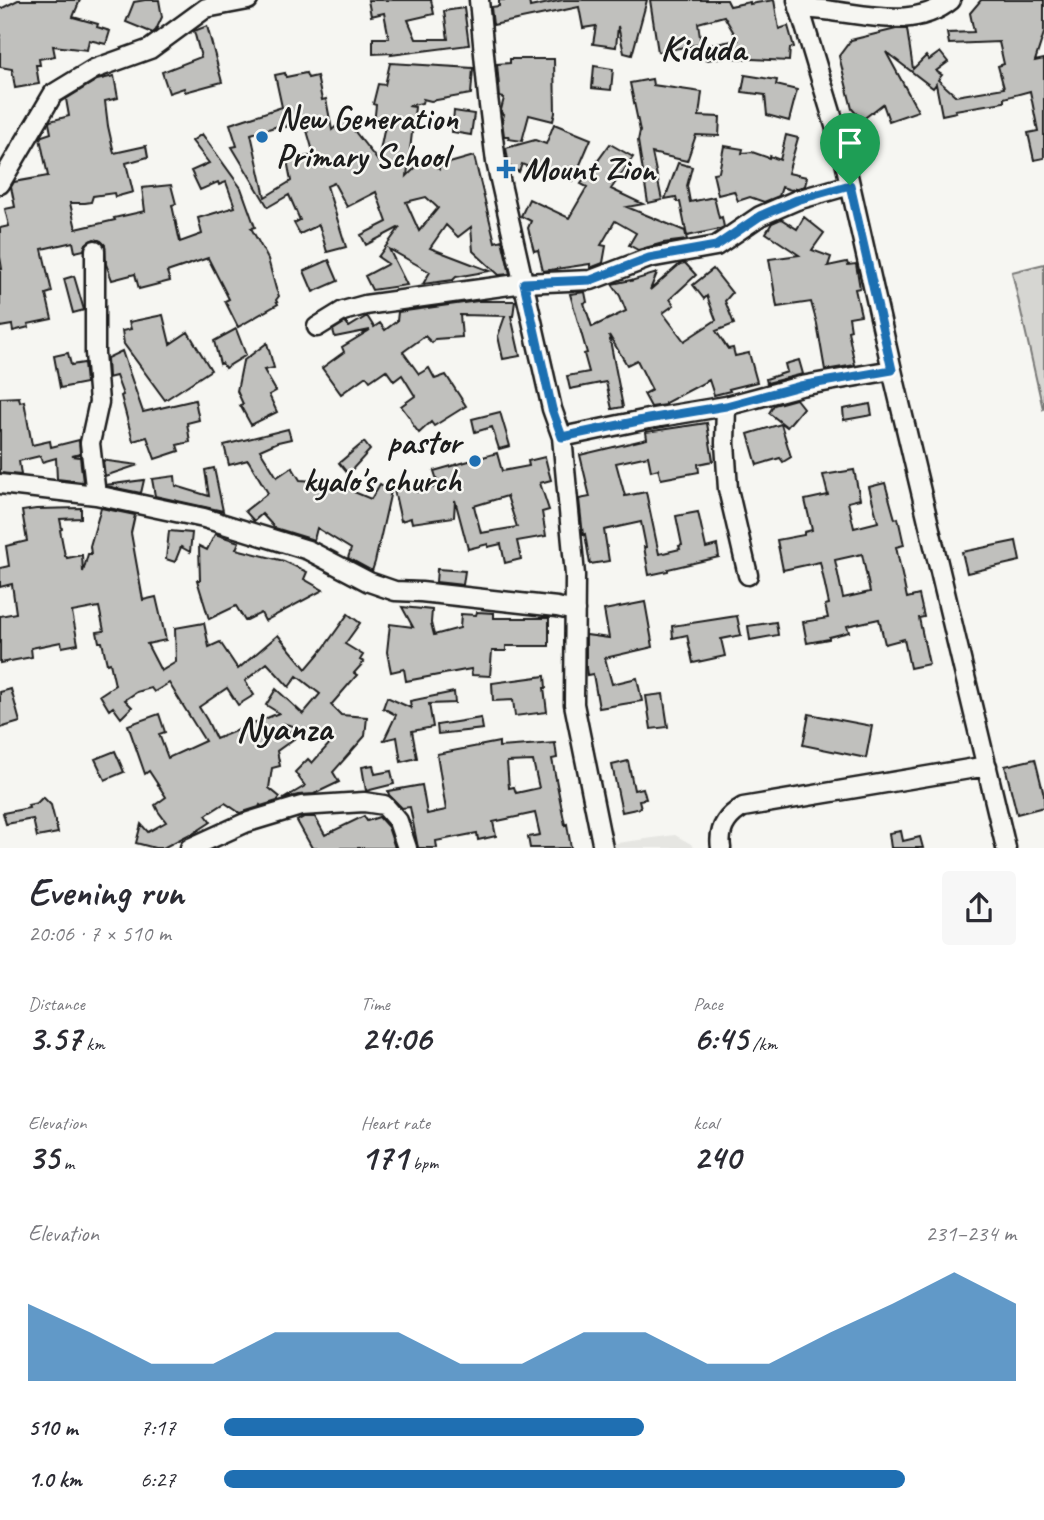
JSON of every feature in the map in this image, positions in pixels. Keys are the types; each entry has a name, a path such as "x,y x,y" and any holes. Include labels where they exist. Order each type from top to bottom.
{"street":[{"path":"0,184 53,94 94,69 150,49 205,4 248,0"},
{"path":"479,0 496,162 552,409 562,437 575,575 574,704 603,848"},
{"path":"951,0 931,12 896,19 798,4 842,149 1006,848"},
{"path":"317,327 343,311 365,305 524,283 591,280 649,258 716,246 760,216 797,200 850,185"},
{"path":"95,250 95,353 99,402 90,443 96,495"},
{"path":"562,437 726,406 800,386 892,370"},
{"path":"726,406 728,489 748,575"},
{"path":"0,484 96,495 204,518 308,550 369,582 395,591 575,611"},
{"path":"721,848 720,840 726,820 730,814 743,807 987,766"},
{"path":"190,848 245,822 301,806 364,802 384,806 398,821 407,848"}],"shaded area":[{"path":"1044,264 1044,408 1043,409 1012,272"},
{"path":"675,835 694,848 611,848 610,844"}],"building":[{"path":"18,0 80,0 73,17 98,24 97,27 110,31 106,44 89,40 87,50 53,46 55,56 39,59 40,65 36,65 39,84 15,88 12,69 0,67 0,9"},
{"path":"159,0 162,17 153,33 126,22 134,2"},
{"path":"368,0 431,0 434,14 408,20 416,39 448,39 444,11 464,8 469,45 391,55 392,53 373,54 373,38 389,38 384,13 371,16"},
{"path":"499,0 529,0 530,7 563,0 647,0 632,55 624,53 618,26 616,47 593,44 596,26 583,28 579,7 493,25 491,7 499,6"},
{"path":"650,0 727,0 730,6 774,0 779,29 788,26 794,47 790,48 789,61 731,56 706,60 703,46 738,40 724,16 698,23 701,44 658,52"},
{"path":"981,0 1044,0 1044,33 1035,61 1044,59 1044,158 1034,160 1028,133 1038,131 1030,91 1004,98 1004,102 955,110 956,112 942,115 936,84 933,88 886,52 918,111 889,121 883,104 862,120 852,109 839,56 851,40 896,29 907,29 913,69 926,56 929,60 940,52 948,62 936,71 942,75 938,80 956,96 1004,88 998,66 1004,64 999,42 949,44 947,33 974,32 970,13"},
{"path":"207,26 222,82 185,92 184,88 169,93 162,72 201,57 194,31"},
{"path":"510,59 554,59 553,121 529,115 522,141 504,136 504,115 501,110 504,98 500,97 497,64 510,63"},
{"path":"390,63 473,68 471,94 431,101 423,99 422,103 408,106 415,107 407,176 426,157 439,169 439,166 474,156 495,242 502,240 510,274 499,275 473,251 471,227 458,237 446,225 430,248 490,271 423,284 430,272 389,249 407,285 372,290 365,276 388,264 378,257 400,227 366,245 361,235 387,222 376,192 347,207 334,183 327,186 346,247 327,252 319,225 300,234 294,223 300,220 289,195 268,207 232,147 237,146 230,124 282,107 275,75 285,73 286,77 306,73 308,78 317,76 322,100 326,99 332,130 345,119 378,161 385,126 374,124 376,105 373,104 378,84 385,85","holes":["304,120 314,155 287,160 291,181 265,197 251,134 285,124 286,127","426,197 438,208 419,231 406,202"]},
{"path":"594,66 613,69 611,90 592,88"},
{"path":"745,75 777,80 776,85 797,90 789,121 767,115 765,95 742,92"},
{"path":"114,76 118,98 105,101 114,153 146,146 148,157 126,163 133,192 115,197 114,193 93,196 91,202 70,203 76,229 145,211 142,188 171,185 176,204 172,205 180,242 202,234 198,218 235,207 226,182 219,185 218,182 200,190 191,171 209,163 192,141 202,134 241,188 255,227 251,228 268,259 279,296 276,300 278,304 238,327 225,301 229,299 208,258 167,272 170,281 139,289 135,274 112,280 106,264 105,245 94,239 86,244 84,250 75,252 73,242 42,249 52,292 46,294 52,319 28,324 29,327 13,331 12,325 0,327 0,228 9,226 5,209 15,207 11,187 14,182 48,176 40,138 51,133 50,121 69,116 66,99 97,80"},
{"path":"652,79 653,85 702,92 699,116 720,117 719,136 696,135 687,161 652,153 662,200 648,203 638,141 640,131 630,83"},
{"path":"454,111 474,114 471,135 452,132"},
{"path":"554,124 591,139 573,181 535,165 533,169 522,164 519,172 509,166 506,148 535,140 546,144"},
{"path":"786,135 798,138 788,173 807,177 805,186 791,190 782,187 779,196 764,202 750,197 738,201 734,191 718,195 713,173 719,172 724,146 743,149 742,153 752,152 780,160"},
{"path":"610,144 633,157 611,189 643,204 627,207 685,231 687,240 638,250 629,245 636,233 615,221 601,245 606,246 603,263 590,268 590,264 543,271 538,250 534,251 528,228 531,221 521,216 529,199 569,218 587,187 581,184"},
{"path":"678,163 692,167 687,186 690,202 714,197 724,227 687,236 680,202 677,202 676,197 665,199"},
{"path":"804,217 824,233 812,250 831,257 828,266 847,262 848,265 856,264 860,288 855,289 861,315 849,317 851,330 848,331 855,365 825,370 811,302 777,307 769,259 799,255 766,233 772,223 781,219 797,229"},
{"path":"329,260 338,281 313,292 304,271"},
{"path":"685,263 696,275 670,299 674,305 663,313 684,341 716,320 707,296 704,299 693,285 713,269 732,293 725,301 734,324 716,331 728,349 733,348 735,356 749,353 757,382 714,395 709,380 665,405 651,407 644,394 652,390 637,360 627,365 609,335 623,407 612,409 606,382 570,389 567,376 589,372 584,354 587,353 570,294 585,292 587,302 584,303 592,327 626,311 612,284 657,273 650,290 680,264"},
{"path":"74,276 84,310 73,313 64,279"},
{"path":"478,301 515,301 511,316 520,356 503,359 498,336 505,316 460,315 462,337 435,339 432,343 425,336 403,352 419,374 429,368 435,379 446,375 466,406 434,426 431,422 419,433 401,406 415,396 402,375 394,381 386,370 370,381 366,376 341,394 322,368 344,352 342,347 370,330 335,337 333,330 346,322 349,327 367,316 374,327 380,323 385,330 397,321 398,312"},
{"path":"163,315 170,344 188,332 211,370 165,400 124,344 122,331 131,329 129,322"},
{"path":"236,329 246,355 225,368 220,364 214,341"},
{"path":"267,343 274,368 264,370 276,391 269,395 277,412 251,425 240,405 243,404 237,391 243,361"},
{"path":"122,351 143,412 195,400 199,420 187,423 190,442 177,445 179,451 155,459 147,437 133,441 116,376 108,378 107,358"},
{"path":"68,353 71,365 84,363 86,383 60,388 54,356"},
{"path":"799,360 803,374 767,383 766,379 787,372 785,364"},
{"path":"19,397 20,402 24,401 32,445 50,441 51,447 79,440 80,454 72,456 80,457 83,482 57,479 56,458 42,462 40,456 19,461 21,475 0,473 0,398"},
{"path":"796,399 803,408 787,427 769,413 774,405"},
{"path":"870,404 872,415 844,420 843,409"},
{"path":"500,412 510,446 499,449 492,427 475,432 472,419"},
{"path":"707,423 713,461 698,464 699,472 661,479 658,469 651,471 648,456 616,463 625,496 646,492 659,554 680,549 679,546 682,545 676,516 698,512 706,548 717,545 719,557 649,575 641,522 604,530 609,561 590,564 579,499 590,497 580,455 647,439 646,432"},
{"path":"781,424 791,457 783,462 780,458 757,465 748,434"},
{"path":"288,429 291,439 260,450 277,477 292,467 300,480 330,482 371,499 380,484 391,491 372,571 348,558 351,549 317,528 314,540 275,528 262,514 254,521 245,511 268,493 248,460 229,465 224,445"},
{"path":"364,442 370,450 348,474 339,463"},
{"path":"497,453 502,471 529,466 528,461 545,457 551,480 540,483 549,510 542,512 546,536 517,541 521,559 505,563 501,544 468,549 455,500 454,517 412,523 411,518 401,521 394,490 409,481 416,492 439,486 434,471","holes":["507,496 517,527 481,533 474,506"]},
{"path":"103,460 108,461 138,465 105,476"},
{"path":"214,468 223,511 155,496 152,479 175,476 176,486 209,496 205,470"},
{"path":"854,470 860,499 848,502 854,528 878,522 869,487 885,483 895,519 898,518 904,545 896,547 907,598 919,595 924,617 919,618 929,664 910,668 904,639 885,644 879,619 847,626 849,632 807,643 803,622 828,618 825,605 829,604 820,562 783,570 777,540 804,535 804,532 812,530 805,500 828,495 823,475","holes":["862,554 870,592 843,598 835,560"]},
{"path":"144,480 141,493 106,486 106,485"},
{"path":"81,508 81,518 60,519 60,530 65,556 67,558 82,555 83,572 88,554 91,554 90,546 101,508 135,515 131,533 143,600 156,597 166,640 147,644 161,671 176,662 175,628 204,623 209,647 220,642 238,669 278,635 306,669 348,614 360,623 345,644 363,655 360,660 364,662 354,673 357,675 331,705 341,715 367,717 365,736 333,772 339,782 314,794 283,799 305,786 295,772 308,759 312,763 332,741 319,736 317,732 285,724 295,738 277,751 280,766 272,768 269,788 280,797 277,801 240,813 225,803 206,815 211,822 163,848 136,843 141,824 148,832 166,822 155,805 166,797 149,771 145,774 128,725 159,714 165,732 159,734 168,758 205,741 169,683 154,692 151,688 137,692 125,700 132,707 121,718 113,707 109,710 100,695 115,685 110,663 107,664 102,642 99,642 97,632 104,631 99,607 72,612 78,644 62,647 61,642 31,648 32,657 0,663 0,616 16,613 12,584 0,587 0,568 9,566 6,546 27,541 22,511","holes":["267,663 289,687 297,676 320,694 303,714 276,689 266,705 279,713 216,739 199,707 227,688 238,705 254,695 245,681"]},
{"path":"169,531 192,533 190,552 181,547 175,562 166,559"},
{"path":"215,534 239,542 236,549 284,561 307,572 304,579 323,590 265,621 261,613 245,621 236,606 209,619 197,580 200,580 199,546 207,550"},
{"path":"1016,541 1020,561 967,573 962,552"},
{"path":"437,569 465,571 463,585 436,582"},
{"path":"645,602 653,647 605,658 612,684 637,678 642,701 599,708 593,674 587,675 586,635 609,638 604,610"},
{"path":"402,607 432,610 434,635 460,628 461,614 476,615 477,612 494,613 494,618 549,618 549,646 506,646 506,651 492,651 490,676 472,675 471,669 406,681 404,669 391,672 387,652 390,624 413,627"},
{"path":"737,616 741,635 721,639 725,656 693,663 687,635 673,638 672,626"},
{"path":"776,622 778,635 750,640 748,626"},
{"path":"545,676 547,712 515,716 513,700 493,701 492,683"},
{"path":"11,689 20,722 0,728 0,692"},
{"path":"454,692 455,703 429,704 433,727 412,731 417,758 401,762 397,737 384,740 396,715 383,708 387,697 411,708 410,701"},
{"path":"663,694 668,727 651,729 646,696"},
{"path":"809,714 872,726 866,758 803,745"},
{"path":"481,718 483,729 438,734 437,725"},
{"path":"499,742 499,747 555,743 557,758 552,759 571,848 530,848 528,837 540,835 535,813 493,822 496,836 478,840 477,833 436,841 437,848 418,848 410,807 402,808 388,791 422,785 427,814 446,810 437,754","holes":["533,761 539,788 516,793 514,787 509,788 507,762"]},
{"path":"115,751 124,772 105,780 95,759"},
{"path":"1035,759 1044,795 1044,807 1017,814 1005,766"},
{"path":"628,761 634,790 643,788 646,799 639,800 641,808 622,812 612,765"},
{"path":"373,765 375,774 391,771 394,784 366,791 362,767"},
{"path":"43,797 51,805 58,833 37,837 33,819 6,824 3,813 29,808 28,805 37,803"},
{"path":"364,816 367,821 379,817 388,827 395,848 312,848 297,821 304,817 315,817 325,835"},
{"path":"901,831 903,841 920,837 923,848 891,848 889,833"}],"place":[{"name":"New Generation Primary School","path":"262,137"},
{"name":"Mount Zion","path":"506,169"},
{"name":"pastor kyalo's church","path":"475,461"}],"district":[{"name":"Kiduda","path":"703,47"},
{"name":"Nyanza","path":"284,727"}],"route":[{"path":"850,185 892,370 800,386 726,406 562,437 552,409 524,283 591,280 649,258 716,246 760,216 797,200 850,185"}]}
